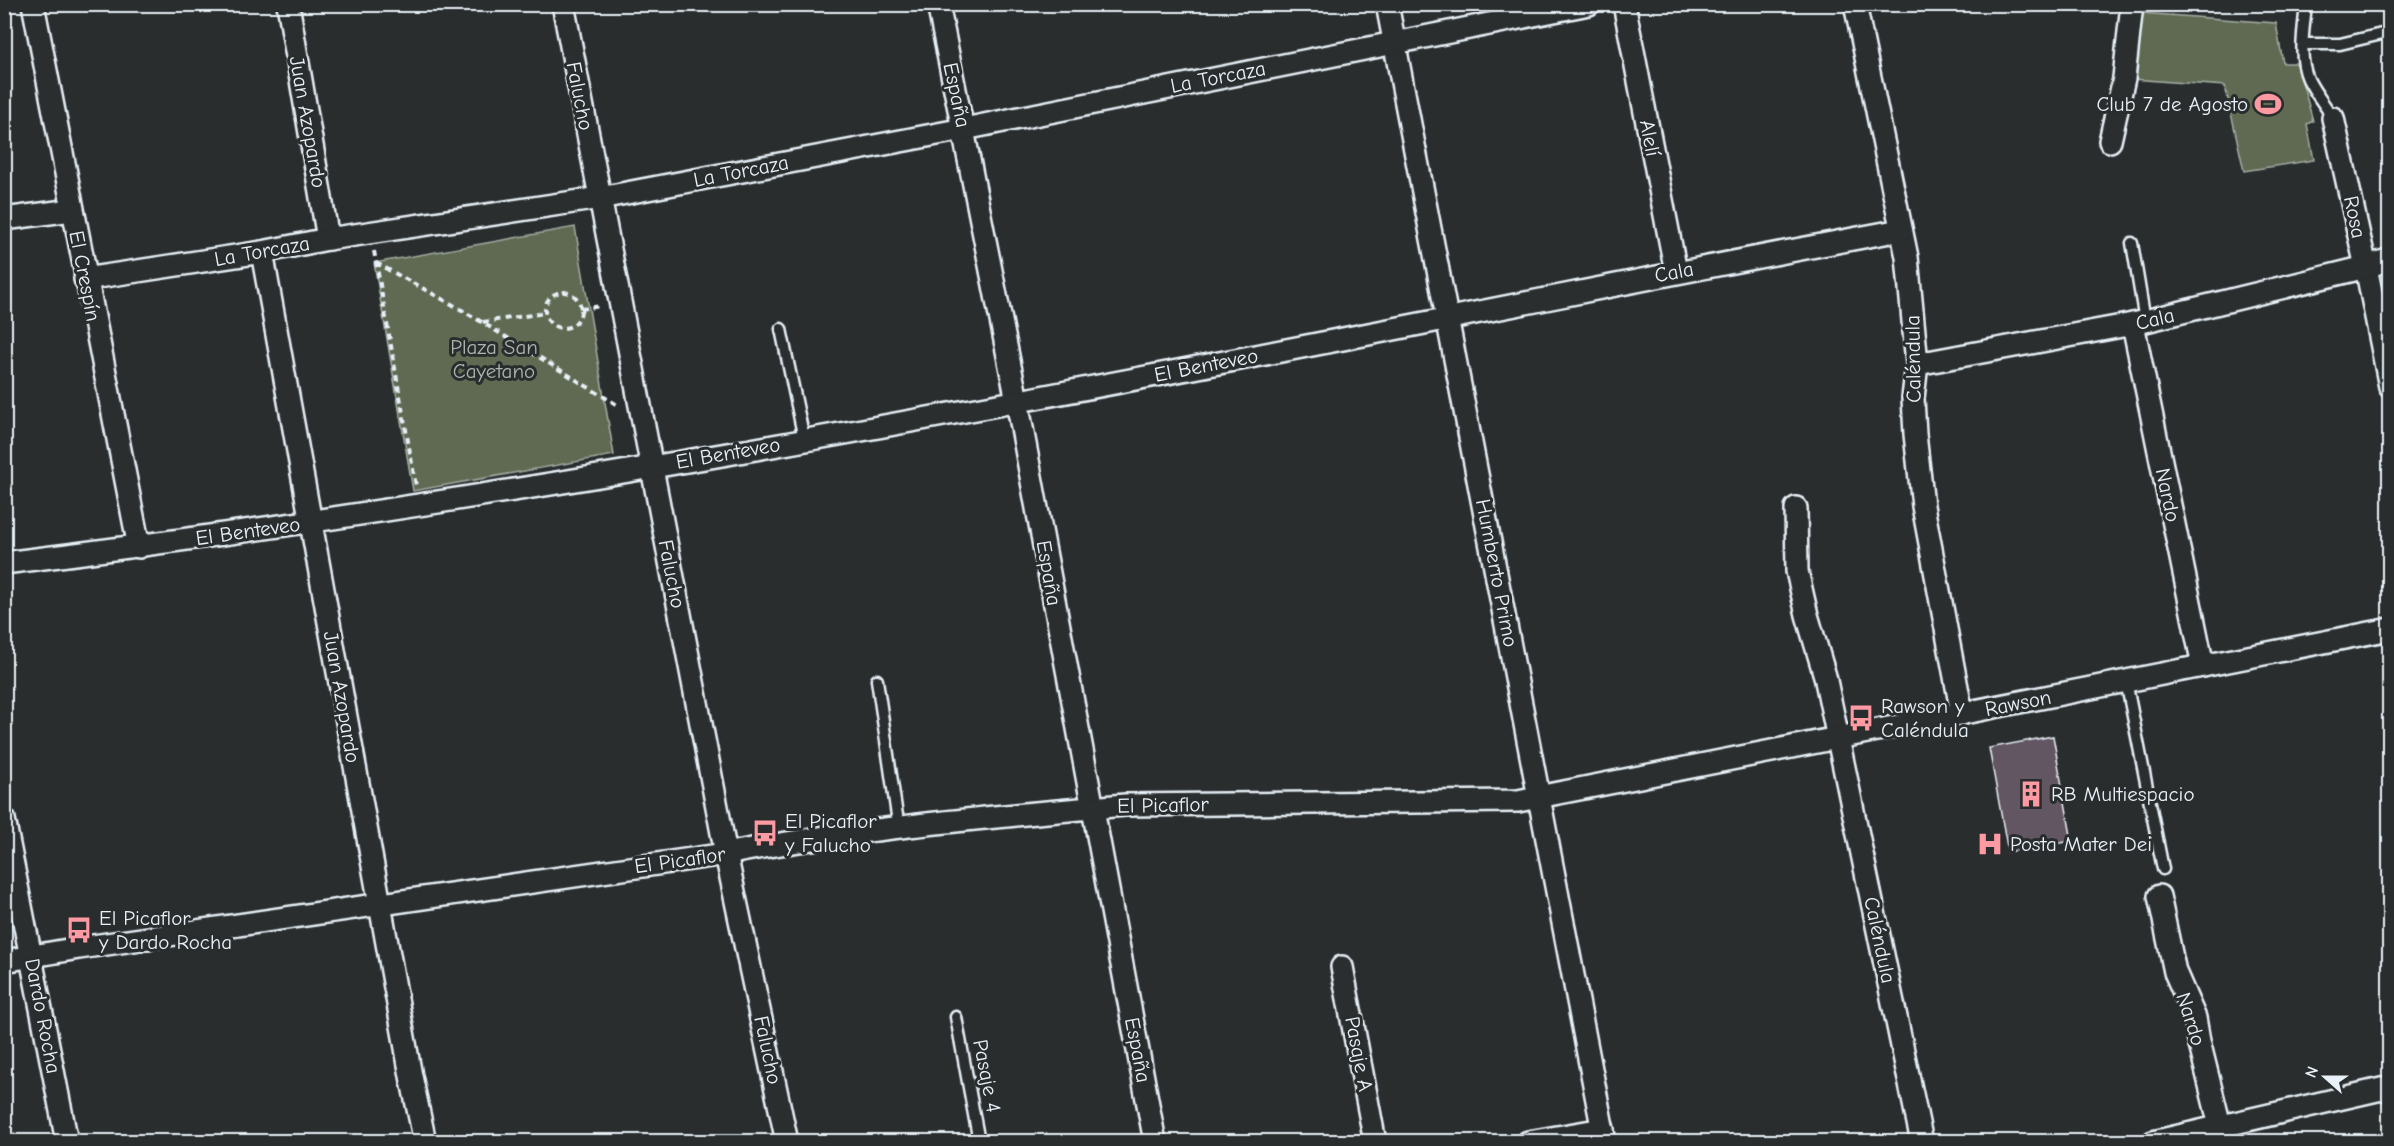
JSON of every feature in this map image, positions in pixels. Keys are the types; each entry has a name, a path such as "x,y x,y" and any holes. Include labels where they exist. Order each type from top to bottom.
{"street":[{"name":"El Crespín","path":"33,4 139,547"},
{"name":"Juan Azopardo","path":"288,4 328,239"},
{"name":"Falucho","path":"563,4 726,854 788,1142"},
{"name":"España","path":"938,4 1017,401 1155,1142"},
{"name":"Humberto Primo","path":"1387,4 1604,1135"},
{"name":"La Torcaza","path":"85,279 262,252 371,232 600,198 964,129 1588,4"},
{"name":"Alelí","path":"1624,4 1676,272"},
{"name":"Caléndula","path":"1855,4 1909,278 1917,364 1913,398 1915,434 1923,506 1962,714"},
{"path":"2110,141 2124,78 2132,4"},
{"name":"Rosa","path":"2333,118 2390,387"},
{"path":"4,219 72,210"},
{"name":"Cala","path":"1447,318 1676,272 1901,231"},
{"name":"Juan Azopardo","path":"262,252 379,903 425,1142"},
{"name":"Cala","path":"1917,364 2139,323 2366,267 2390,259"},
{"name":"El Benteveo","path":"4,563 139,547 310,522 652,467 1017,401 1447,318"},
{"name":"Nardo","path":"2139,323 2202,666"},
{"name":"Caléndula","path":"1796,508 1797,571 1825,676 1922,1142"},
{"name":"Rawson","path":"1540,798 2390,629"},
{"name":"El Picaflor","path":"4,961 379,903 726,854 765,846 1092,808 1125,805 1500,802 1540,798"},
{"name":"Dardo Rocha","path":"4,819 67,1142"},
{"name":"Nardo","path":"2158,896 2175,972 2195,1018 2222,1134"},
{"name":"Pasaje A","path":"1342,967 1376,1142"},
{"path":"2153,1142 2222,1134 2390,1087"},
{"path":"1528,1142 1604,1135"}],"lane":[{"path":"2306,4 2302,44 2304,65 2308,79 2333,118"},
{"path":"2302,44 2340,44 2390,32"},
{"path":"2132,243 2139,323"},
{"path":"782,329 804,439"},
{"path":"878,680 899,829"},
{"path":"2126,681 2163,869"},
{"name":"Pasaje 4","path":"956,1017 980,1142"}],"path":[{"path":"371,232 419,504"},
{"path":"376,263 482,322 643,420"},
{"path":"557,292 569,293 578,300 581,311 576,323 565,328 553,326 545,313 548,299 557,292"},
{"path":"482,322 545,313"}],"green space":[{"name":"Club 7 de Agosto","path":"2140,13 2276,23 2283,63 2297,63 2313,121 2307,124 2314,160 2244,171 2225,86 2132,79"},
{"name":"Plaza San Cayetano","path":"575,227 614,455 413,491 374,263"}],"building":[{"name":"RB Multiespacio","path":"2053,736 2072,841 2008,852 1989,748"}],"place":[{"name":"Club 7 de Agosto","path":"2268,104"},
{"name":"Rawson y Caléndula","path":"1861,718"},
{"name":"RB Multiespacio","path":"2031,794"},
{"name":"El Picaflor y Falucho","path":"765,833"},
{"name":"Posta Mater Dei","path":"1990,844"},
{"name":"El Picaflor y Dardo Rocha","path":"79,930"}]}
